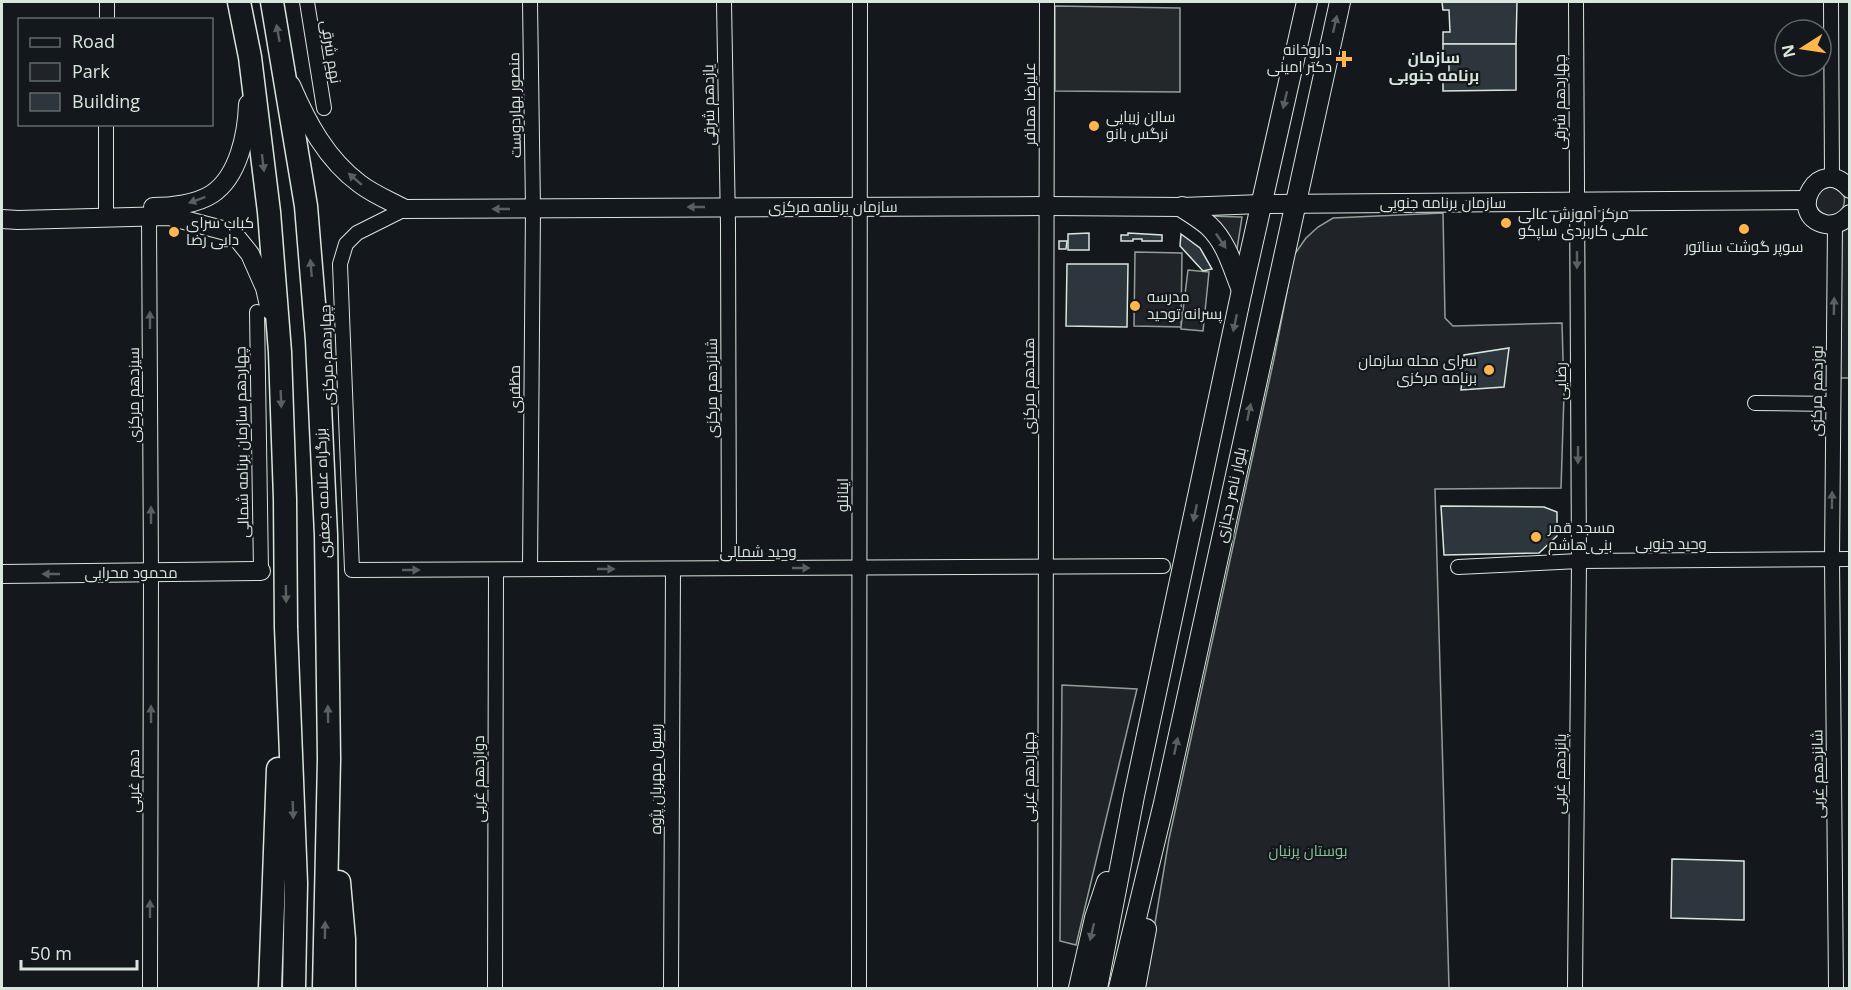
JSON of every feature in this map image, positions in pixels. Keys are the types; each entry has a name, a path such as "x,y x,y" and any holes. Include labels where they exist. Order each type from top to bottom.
{"highway":[{"path":"238,2 250,57 269,212 280,352 286,627 296,883 294,988"},
{"name":"بزرگراه علامه جعفری","path":"272,2 306,206 317,340 326,535 329,759 324,988"},
{"path":"270,988 286,627"},
{"path":"329,759 344,939 344,988"}],"main road":[{"name":"بلوار ناصر حجازی","path":"1097,988 1134,796 1242,290 1307,2"},
{"name":"بلوار ناصر حجازی","path":"1119,988 1164,803 1340,2"},
{"path":"1182,207 1218,235 1227,249 1242,290"},
{"path":"1079,988 1095,918 1134,796"},
{"path":"1135,988 1150,911 1164,803"}],"street":[{"path":"107,2 107,18"},
{"name":"نهم شرقی","path":"307,2 324,108"},
{"name":"منصور بهاردوست","path":"530,2 533,209"},
{"name":"یازدهم شرقی","path":"724,2 727,207"},
{"name":"اینانلو","path":"860,2 860,988"},
{"name":"علیرضا همافر","path":"1046,206 1047,2"},
{"name":"چهاردهم شرقی","path":"1576,2 1577,201"},
{"path":"1831,2 1832,178"},
{"path":"2,212 169,207 212,194 226,180 239,156 248,125 250,57"},
{"path":"285,72 303,112 334,160 362,186 405,209"},
{"path":"106,126 106,209"},
{"path":"1842,219 1821,223 1815,219 1807,207 1807,200 1812,186 1818,181 1832,178 1845,183 1850,189"},
{"name":"سازمان برنامه جنوبی","path":"1261,204 1807,200"},
{"name":"رضایی","path":"1577,201 1579,561"},
{"name":"سازمان برنامه مرکزی","path":"405,209 1182,207 1261,204"},
{"name":"هفدهم مرکزی","path":"1046,206 1046,566"},
{"name":"شانزدهم مرکزی","path":"727,207 729,568"},
{"name":"چهاردهم مرکزی","path":"352,570 340,264 346,244 357,232 405,209"},
{"name":"مظفری","path":"530,569 533,209"},
{"name":"سیزدهم مرکزی","path":"149,216 151,574"},
{"path":"2,219 169,216 226,231 238,239 250,254 265,288 280,352"},
{"name":"نوزدهم مرکزی","path":"1832,559 1833,404 1842,219"},
{"name":"چهاردهم سازمان برنامه شمالی","path":"256,312 261,571"},
{"path":"1755,403 1833,404"},
{"name":"شانزدهم غربی","path":"1832,559 1836,988"},
{"name":"وحید جنوبی","path":"1458,567 1579,561 1850,559"},
{"name":"پانزدهم غربی","path":"1575,988 1579,561"},
{"name":"چهاردهم غربی","path":"1045,988 1046,566"},
{"name":"وحید شمالی","path":"352,570 1163,566"},
{"name":"رسول مهربان پژوه","path":"671,988 673,569"},
{"name":"دوازدهم غربی","path":"495,988 496,570"},
{"name":"محمود محرابی","path":"2,574 261,571"},
{"name":"دهم غربی","path":"150,988 151,574"}],"green space":[{"path":"1833,186 1844,195 1844,203 1839,213 1829,216 1819,210 1815,204 1819,190"},
{"name":"بوستان پرنیان","path":"1443,213 1445,318 1453,326 1562,323 1564,395 1561,488 1435,489 1449,988 1141,988 1152,941 1169,839 1274,359 1294,255 1306,238 1333,218"},
{"path":"1207,216 1242,217 1237,249"},
{"path":"1849,223 1849,378 1840,378 1841,230"},
{"path":"1135,252 1182,253 1181,327 1134,326"},
{"path":"1188,270 1209,272 1203,331 1181,329"},
{"path":"1062,685 1137,689 1076,945 1060,941"}],"shaded area":[{"path":"1055,6 1180,8 1180,92 1055,91"}],"building":[{"path":"1442,2 1517,2 1516,44 1443,44 1443,32 1450,32 1449,10 1443,10"},
{"path":"1443,44 1516,44 1516,90 1443,91 1443,77 1449,78 1449,57 1443,57"},
{"path":"1089,233 1089,250 1068,250 1068,234"},
{"path":"1128,233 1162,235 1162,241 1133,239 1133,241 1121,241 1121,235 1128,235"},
{"path":"1181,234 1200,248 1212,269 1203,271 1180,246"},
{"path":"1059,241 1067,241 1066,249 1059,249"},
{"path":"1067,264 1128,264 1127,327 1066,326"},
{"path":"1509,348 1504,387 1461,390 1464,355"},
{"path":"1441,506 1544,507 1557,512 1557,536 1539,553 1444,555"},
{"path":"1672,859 1744,861 1744,920 1671,918"}],"place":[{"name":"داروخانه دکتر امینی","path":"1344,59"},
{"name":"سالن زیبایی نرگس بانو","path":"1094,126"},
{"name":"مرکز آموزش عالی علمی کاربردی ساپکو","path":"1506,223"},
{"name":"سوپر گوشت سناتور","path":"1744,229"},
{"name":"کباب سرای دایی رضا","path":"174,232"},
{"name":"مدرسه پسرانه توحید","path":"1135,306"},
{"name":"سرای محله سازمان برنامه مرکزی","path":"1489,370"},
{"name":"مسجد قمر بنی هاشم","path":"1536,537"}],"district":[{"name":"سازمان برنامه جنوبی","path":"1434,66"}]}
